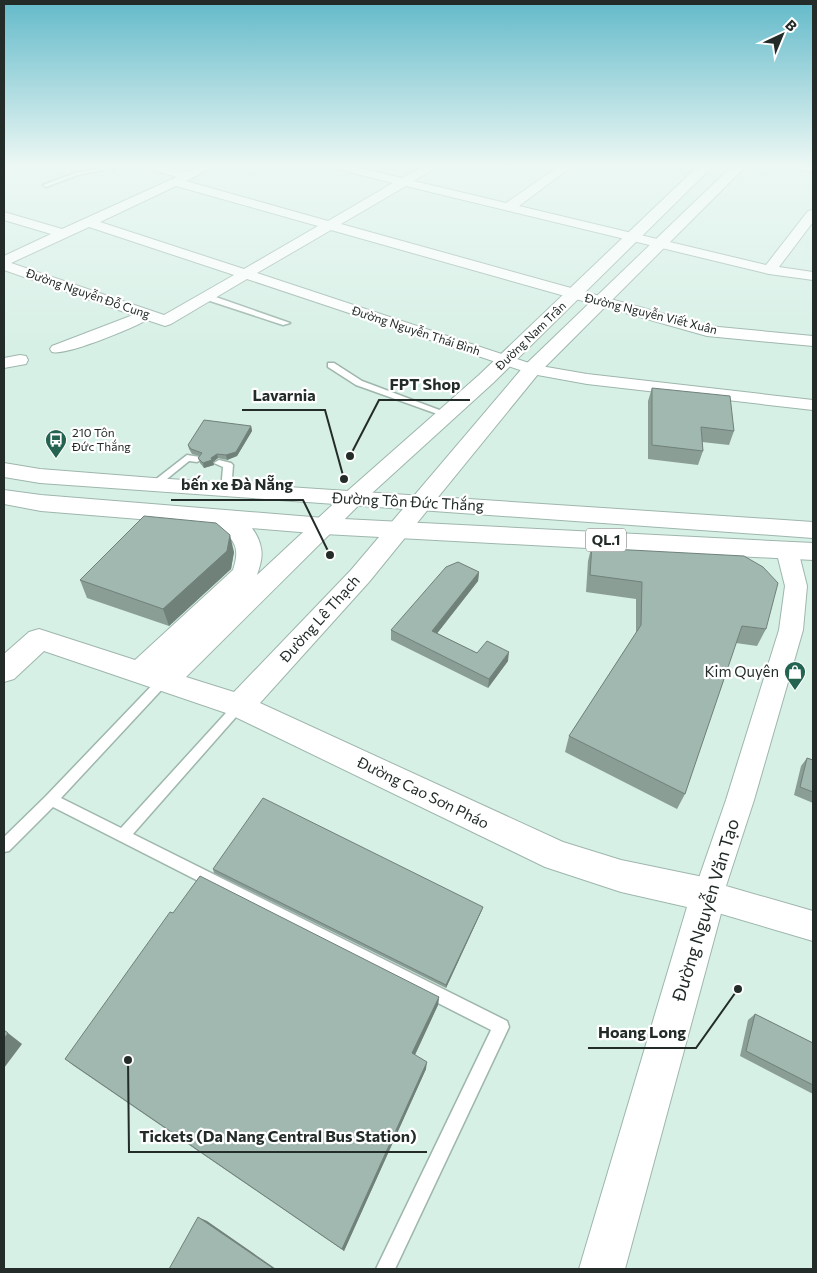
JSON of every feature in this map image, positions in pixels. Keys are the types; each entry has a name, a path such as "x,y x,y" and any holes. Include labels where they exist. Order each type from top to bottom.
{"main road":[{"name":"Đường Nam Trân","path":"324,526 505,360 645,226"},
{"name":"Đường Nam Trân","path":"398,530 532,369 678,226"},
{"name":"Đường Tôn Đức Thắng","path":"4,470 40,476 352,500 813,530"},
{"name":"Đường Tôn Đức Thắng","path":"4,497 41,503 324,526 813,552"},
{"path":"152,677 245,574 250,560 249,545 244,535 226,518"},
{"path":"152,677 324,526"},
{"name":"Đường Lê Thạch","path":"239,706 353,583 398,530"},
{"name":"Đường Cao Sơn Pháo","path":"4,671 39,639 239,706 557,856 622,876 708,895"},
{"name":"Đường Nguyễn Văn Tạo","path":"602,1269 708,895"}],"street":[{"path":"39,226 61,233"},
{"path":"4,263 77,226"},
{"name":"Đường Nguyễn Thái Bình","path":"101,226 532,369 587,379 813,404"},
{"name":"Đường Nguyễn Đỗ Cung","path":"4,263 165,321 331,226"},
{"name":"Đường Nguyễn Viết Xuân","path":"333,226 707,331 813,341"},
{"path":"587,226 769,270 813,276"},
{"path":"769,270 803,226"},
{"path":"58,350 83,339 121,328 146,314"},
{"name":"Đường Nguyễn Văn Tạo","path":"708,895 740,800 791,630 796,586 787,550"},
{"name":"Đường Cao Sơn Pháo","path":"708,895 813,926"}],"lane":[{"path":"207,297 286,323"},
{"path":"331,365 359,383 446,414"},
{"path":"154,485 187,458 197,459"},
{"path":"219,463 228,465 226,490"},
{"path":"4,846 51,800 152,677"},
{"path":"122,837 239,706"},
{"path":"51,800 501,1027 385,1269"}],"building":[{"path":"652,388 730,396 734,431 701,427 703,451 652,445"},
{"path":"204,420 251,426 236,452 226,455 217,454 211,458 212,460 203,463 198,458 202,453 191,449 188,445"},
{"path":"144,516 216,523 230,535 227,551 163,609 80,580"},
{"path":"592,544 612,546 612,549 744,556 763,567 778,583 766,629 742,626 685,794 569,736 641,625 642,582 590,575"},
{"path":"458,562 479,572 432,631 477,653 487,641 509,652 489,679 391,630 446,567"},
{"path":"807,758 813,760 813,792 800,787"},
{"path":"263,798 483,907 446,985 213,869"},
{"path":"200,876 439,997 412,1053 427,1062 342,1249 65,1059 170,912 173,913"},
{"path":"755,1014 813,1043 813,1085 746,1051"},
{"path":"4,1030 8,1033 4,1039"},
{"path":"198,1217 274,1269 169,1269"}],"place":[{"name":"FPT Shop","path":"350,456"},
{"name":"210 Tôn Đức Thắng","path":"56,459"},
{"name":"Lavarnia","path":"344,479"},
{"name":"bến xe Đà Nẵng","path":"330,555"},
{"name":"Kim Quyên","path":"795,691"},
{"name":"Hoang Long","path":"738,989"},
{"name":"Tickets (Da Nang Central Bus Station)","path":"128,1060"}]}
